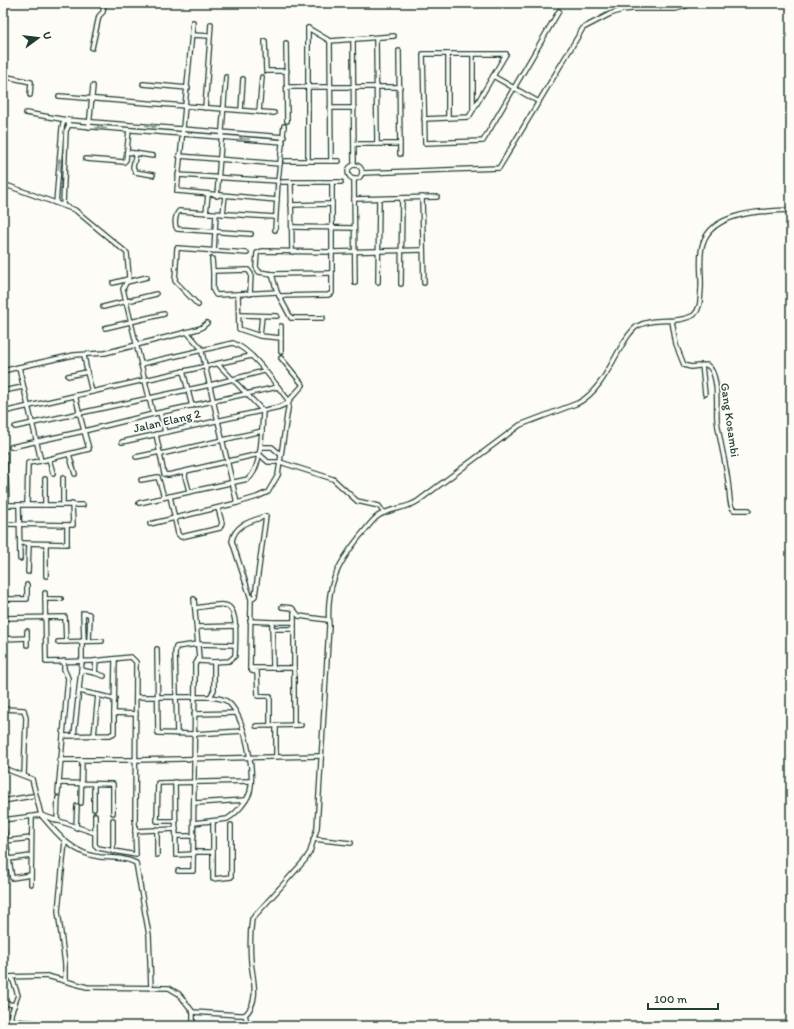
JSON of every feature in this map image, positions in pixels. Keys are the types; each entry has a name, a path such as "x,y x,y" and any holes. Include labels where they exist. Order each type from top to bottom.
{"street":[{"path":"92,48 99,16 103,12 104,3"},
{"path":"362,173 499,168 583,28 610,14 622,10 676,9 686,6 688,3"},
{"path":"424,119 469,117 506,54 423,54 424,119 425,143 483,141 559,10"},
{"path":"193,22 186,107 181,134 177,190 179,193 277,200"},
{"path":"204,108 211,24"},
{"path":"308,161 308,28 330,41 394,36"},
{"path":"192,35 210,36"},
{"path":"376,38 377,144"},
{"path":"353,40 354,165"},
{"path":"265,41 266,71 287,71"},
{"path":"330,41 331,161"},
{"path":"286,43 287,121"},
{"path":"399,51 400,154"},
{"path":"448,54 448,118"},
{"path":"473,54 473,110"},
{"path":"3,76 31,82 30,95"},
{"path":"493,76 539,102"},
{"path":"217,196 222,132 222,109 226,77"},
{"path":"259,112 262,77"},
{"path":"241,110 243,79"},
{"path":"143,84 188,88"},
{"path":"89,127 93,86"},
{"path":"287,87 400,87"},
{"path":"59,96 92,100 274,113"},
{"path":"330,108 354,108"},
{"path":"26,113 67,120 222,132 283,139"},
{"path":"63,205 66,131 69,125 67,120"},
{"path":"56,203 62,128 63,123 67,120"},
{"path":"69,125 221,137 283,139"},
{"path":"275,230 284,126"},
{"path":"124,162 130,130"},
{"path":"354,144 400,144"},
{"path":"60,150 65,151"},
{"path":"127,152 153,156"},
{"path":"133,168 136,153"},
{"path":"179,156 280,164"},
{"path":"86,159 124,162 133,168 137,173 153,175"},
{"path":"285,161 339,161"},
{"path":"354,165 359,166 362,173"},
{"path":"354,165 349,168 347,174 354,180 355,283"},
{"path":"354,180 359,178 362,173"},
{"path":"178,175 280,182 341,182"},
{"path":"291,182 292,252"},
{"path":"212,259 213,290 216,295 328,295 332,293 332,182"},
{"path":"3,184 63,205 84,216 125,251 128,256 128,281 123,289 153,414"},
{"path":"206,213 208,195"},
{"path":"223,214 225,196"},
{"path":"422,197 424,283"},
{"path":"354,199 437,197"},
{"path":"401,284 402,198"},
{"path":"378,282 379,199"},
{"path":"291,205 332,204"},
{"path":"248,1026 245,1015 252,1004 254,992 251,961 252,919 305,860 310,852 317,828 320,756 325,707 329,591 340,565 349,550 374,519 384,513 408,507 418,502 520,425 583,401 595,388 632,331 640,326 653,322 689,318 696,312 698,308 701,250 703,241 711,230 724,221 742,215 755,212 791,210"},
{"path":"251,234 176,228 176,215 179,211 275,217"},
{"path":"214,251 216,214"},
{"path":"292,227 354,228"},
{"path":"198,305 175,281 177,248 247,253"},
{"path":"332,273 272,274 259,272 256,267 258,253 423,250"},
{"path":"213,271 248,270 251,274 250,294"},
{"path":"272,274 278,294 291,318 323,318"},
{"path":"113,283 147,277"},
{"path":"103,307 156,294"},
{"path":"238,294 239,329 260,336 281,338"},
{"path":"105,328 164,314"},
{"path":"239,315 277,316"},
{"path":"260,336 262,316"},
{"path":"672,321 676,345 684,365 691,367 702,365 705,394"},
{"path":"3,371 74,355 105,353 187,332 200,328 207,323"},
{"path":"281,326 281,352"},
{"path":"187,332 201,348 210,385 212,401 218,420 237,503"},
{"path":"141,364 201,348 233,343 241,347 251,356 289,401"},
{"path":"84,355 92,392"},
{"path":"3,412 251,356"},
{"path":"150,524 237,503 258,497 268,492 278,475 289,401 303,385 281,358"},
{"path":"139,503 250,478 259,454 263,411 218,364"},
{"name":"Gang Kosambi","path":"702,365 709,366 712,369 718,398 717,419 732,507 734,510 749,510"},
{"path":"19,367 41,461"},
{"path":"183,371 192,406"},
{"path":"15,427 148,397 188,390 264,371"},
{"path":"68,376 88,372"},
{"path":"3,391 24,387"},
{"path":"11,447 278,387"},
{"path":"27,504 28,463 89,449 75,395"},
{"name":"Jalan Elang 2","path":"122,442 263,411 283,406 289,401"},
{"path":"160,413 165,432"},
{"path":"136,458 222,441 262,431"},
{"path":"156,434 165,474 186,471 259,454"},
{"path":"260,447 272,447 280,454"},
{"path":"3,454 5,454 5,473 3,473"},
{"path":"69,454 75,474"},
{"path":"259,454 266,461 280,462 332,479 357,501 379,506 384,513"},
{"path":"49,459 53,473"},
{"path":"186,471 185,476 189,492"},
{"path":"141,480 158,477 164,497"},
{"path":"6,478 5,505 83,505"},
{"path":"45,478 45,505"},
{"path":"63,478 63,504"},
{"path":"170,496 178,534 181,537 220,528 222,525 218,508"},
{"path":"3,524 73,524 72,504"},
{"path":"19,505 20,559"},
{"path":"250,598 255,596 266,516 248,522 238,528 233,535 232,541 250,598 250,668"},
{"path":"20,543 67,544 67,525"},
{"path":"28,572 29,544"},
{"path":"46,544 46,576"},
{"path":"3,599 27,599 27,585"},
{"path":"246,586 256,587"},
{"path":"45,593 46,662 115,660 131,657 135,660 137,697 136,855 113,852 96,846 95,815"},
{"path":"45,599 62,599"},
{"path":"178,871 194,871 194,698 195,669 198,661 198,644 194,599"},
{"path":"196,608 228,606 234,615 236,626 235,656 232,659 214,662 198,661"},
{"path":"282,607 292,608 299,616 328,620"},
{"path":"74,736 82,661 83,613 88,612 90,617 89,641"},
{"path":"294,613 294,725"},
{"path":"3,618 65,617 66,642"},
{"path":"250,621 294,622"},
{"path":"272,622 273,668"},
{"path":"197,627 236,626"},
{"path":"272,629 294,629"},
{"path":"27,631 27,645"},
{"path":"3,639 27,638"},
{"path":"58,642 102,641"},
{"path":"177,734 176,647 198,644 235,645"},
{"path":"157,649 158,733 194,734 244,731"},
{"path":"63,736 94,736 110,735 114,733 115,660"},
{"path":"58,793 68,678 64,669 64,661"},
{"path":"95,674 96,661"},
{"path":"210,697 214,690 214,662"},
{"path":"250,668 294,668"},
{"path":"250,668 252,671 257,672 258,696 270,696 270,726"},
{"path":"81,670 104,676"},
{"path":"79,690 115,699"},
{"path":"94,736 98,694"},
{"path":"137,697 210,697 224,700 241,720 251,781 247,800 231,817 194,823"},
{"path":"3,709 24,710 26,718 24,775"},
{"path":"114,713 136,714"},
{"path":"194,714 236,713"},
{"path":"256,726 301,725"},
{"path":"276,726 276,756"},
{"path":"60,760 320,756"},
{"path":"81,803 82,760"},
{"path":"3,768 32,779 42,815 57,834 80,852 98,857 127,859 136,862 149,935 151,988"},
{"path":"176,821 157,821 158,783 251,781"},
{"path":"175,782 176,855 213,852"},
{"path":"59,783 113,784 113,813"},
{"path":"94,784 94,809"},
{"path":"3,801 32,796"},
{"path":"57,821 58,798"},
{"path":"194,803 247,800"},
{"path":"76,828 77,806"},
{"path":"31,875 12,878 3,821 42,815 76,828 95,833"},
{"path":"31,884 32,817"},
{"path":"113,820 113,852"},
{"path":"212,821 213,879 231,877 231,825"},
{"path":"135,831 176,829"},
{"path":"157,830 157,855"},
{"path":"176,836 194,836"},
{"path":"6,841 31,838"},
{"path":"313,839 351,842"},
{"path":"65,841 58,911 65,964 65,981"},
{"path":"9,859 31,856"},
{"path":"3,977 12,978 47,976 87,987 163,987 174,990 193,1012 193,1026"},
{"path":"11,1026 18,995 12,978"},
{"path":"3,1003 15,1005"},
{"path":"193,1012 245,1015"},
{"path":"11,1021 38,1023"}]}
